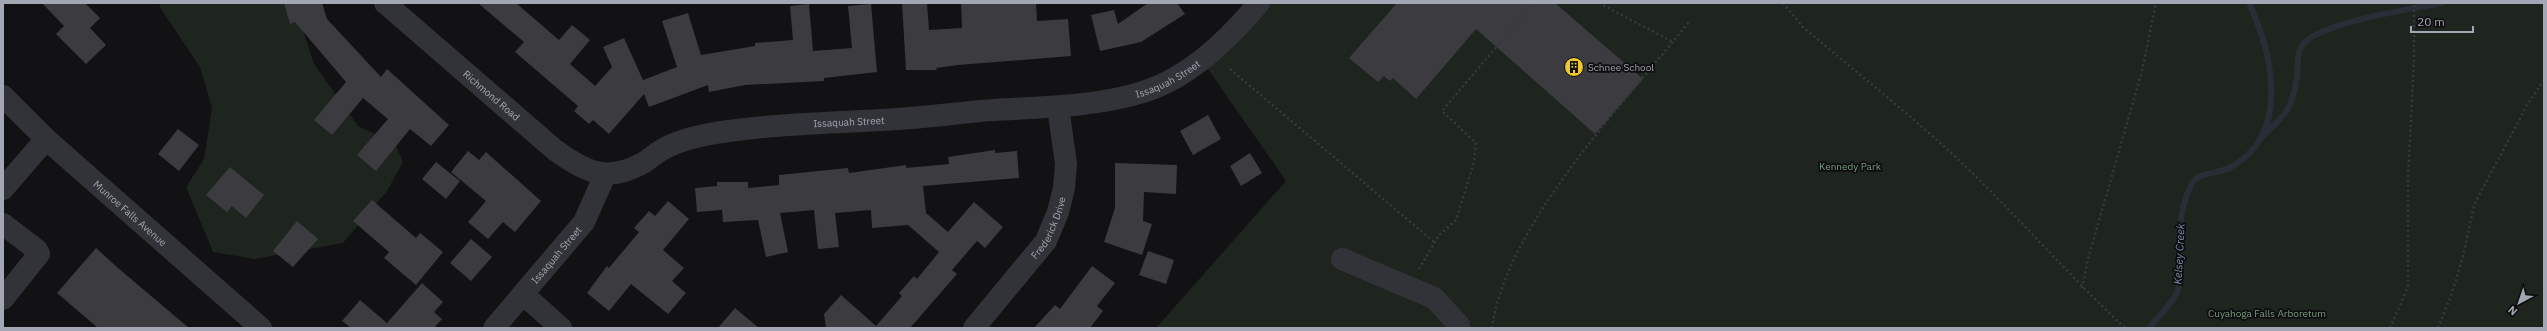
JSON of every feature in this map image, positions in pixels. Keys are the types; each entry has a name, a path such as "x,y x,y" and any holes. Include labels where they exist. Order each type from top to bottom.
{"street":[{"name":"Richmond Road","path":"385,3 555,150 576,165 591,172 605,175"},
{"name":"Issaquah Street","path":"494,328 584,222 605,175 626,171 642,164 661,150 690,139 727,131 800,122 911,118 1058,107 1136,94 1169,80 1223,43 1259,3"},
{"name":"Munroe Falls Avenue","path":"3,96 46,139 260,328"},
{"name":"Frederick Drive","path":"974,328 1046,241 1058,212 1064,188 1066,164 1058,107"},
{"path":"3,189 46,139"},
{"path":"3,224 37,250 39,254 7,287"},
{"path":"1342,259 1434,298 1459,325 1459,328"},
{"path":"523,294 561,328"}],"path":[{"path":"1409,287 1438,235 1456,220 1474,162 1476,143 1442,111 1534,3"},
{"path":"1599,3 1673,42"},
{"path":"1783,3 1803,27 1948,150 2026,225 2082,288 2125,328"},
{"path":"2082,288 2088,259 2142,72 2156,3"},
{"path":"2390,328 2408,287 2408,178 2414,59 2414,3"},
{"path":"1492,328 1505,282 1521,246 1544,206 1589,145 1689,22"},
{"path":"1230,69 1434,242"},
{"path":"2438,328 2452,296 2463,257 2474,205 2527,106 2544,80"}],"green space":[{"path":"161,3 294,3 314,64 358,126 395,143 403,162 387,191 343,243 255,259 213,252 186,187 204,159 212,108 200,67 159,6"},
{"name":"Kennedy Park","path":"1259,3 2544,3 2544,328 1156,328 1286,181 1201,59"}],"building":[{"path":"42,3 85,3 100,18 90,28 106,45 86,64 56,34 64,26"},
{"path":"284,3 322,3 327,19 381,77 387,69 449,125 431,146 410,129 376,171 357,155 388,119 363,98 332,135 314,120 346,82 295,22 290,24"},
{"path":"478,3 516,3 559,40 572,25 590,40 570,64 595,86 612,67 603,47 624,38 643,80 677,67 662,21 688,13 701,55 755,46 755,43 793,40 790,6 809,4 813,51 852,48 848,6 871,4 877,72 824,78 824,81 745,85 709,92 708,85 649,107 644,94 609,134 593,120 589,124 574,111 578,106 515,52 524,42"},
{"path":"902,3 927,3 929,30 962,28 961,3 1036,3 1037,21 1068,19 1071,56 958,65 936,68 937,70 906,70"},
{"path":"1148,3 1177,3 1185,14 1141,42 1100,51 1091,15 1114,10 1118,24"},
{"name":"Schnee School","path":"1397,3 1555,3 1643,79 1595,134 1476,29 1416,99 1393,78 1390,81 1384,76 1378,82 1349,58"},
{"path":"1208,115 1221,139 1193,155 1180,131"},
{"path":"178,129 199,145 179,171 158,154"},
{"path":"995,150 995,153 1017,151 1019,178 923,186 926,213 948,232 974,202 1003,227 985,248 977,241 952,270 957,274 910,328 826,328 824,314 841,295 876,326 902,296 899,293 914,276 917,279 939,252 908,225 872,228 871,210 835,213 839,247 818,249 814,210 780,213 788,252 766,257 758,220 723,222 722,210 697,212 695,188 717,186 717,182 748,182 748,188 779,185 779,175 848,168 849,173 906,165 906,168 949,164 948,157"},
{"path":"468,151 479,160 486,152 541,201 515,232 503,222 488,239 468,222 486,201 451,172"},
{"path":"1250,153 1262,173 1241,186 1230,166"},
{"path":"436,162 460,181 446,199 422,179"},
{"path":"1115,163 1177,165 1176,194 1144,192 1143,221 1152,224 1142,255 1104,242 1115,208"},
{"path":"230,167 264,195 246,218 232,206 227,212 206,195"},
{"path":"372,200 416,238 420,233 443,252 416,285 384,258 389,252 353,221"},
{"path":"668,201 689,219 663,250 684,268 672,281 686,293 668,314 631,284 609,311 587,293 607,266 609,268 639,232 634,228 649,211 655,216"},
{"path":"297,221 318,239 293,267 273,251"},
{"path":"471,239 492,257 471,281 450,263"},
{"path":"96,248 189,328 98,328 57,293"},
{"path":"1148,251 1174,260 1166,284 1139,275"},
{"path":"1092,266 1115,283 1097,306 1103,311 1090,328 1034,328 1055,305 1060,309"},
{"path":"422,283 443,302 434,312 442,319 434,328 351,328 342,321 360,300 387,323"},
{"path":"735,308 759,328 718,328"}],"waterway":[{"name":"Kelsey Creek","path":"2149,328 2171,303 2179,286 2178,262 2180,224 2186,196 2190,187 2197,178 2229,168 2249,154 2262,136 2269,115 2271,93 2270,70 2265,46 2249,3"},
{"path":"2262,137 2283,116 2290,104 2297,76 2299,52 2308,40 2322,32 2364,18 2442,3"}],"place":[{"name":"Schnee School","path":"1574,67"}],"park label":[{"name":"Cuyahoga Falls Arboretum","path":"2267,313"}]}
